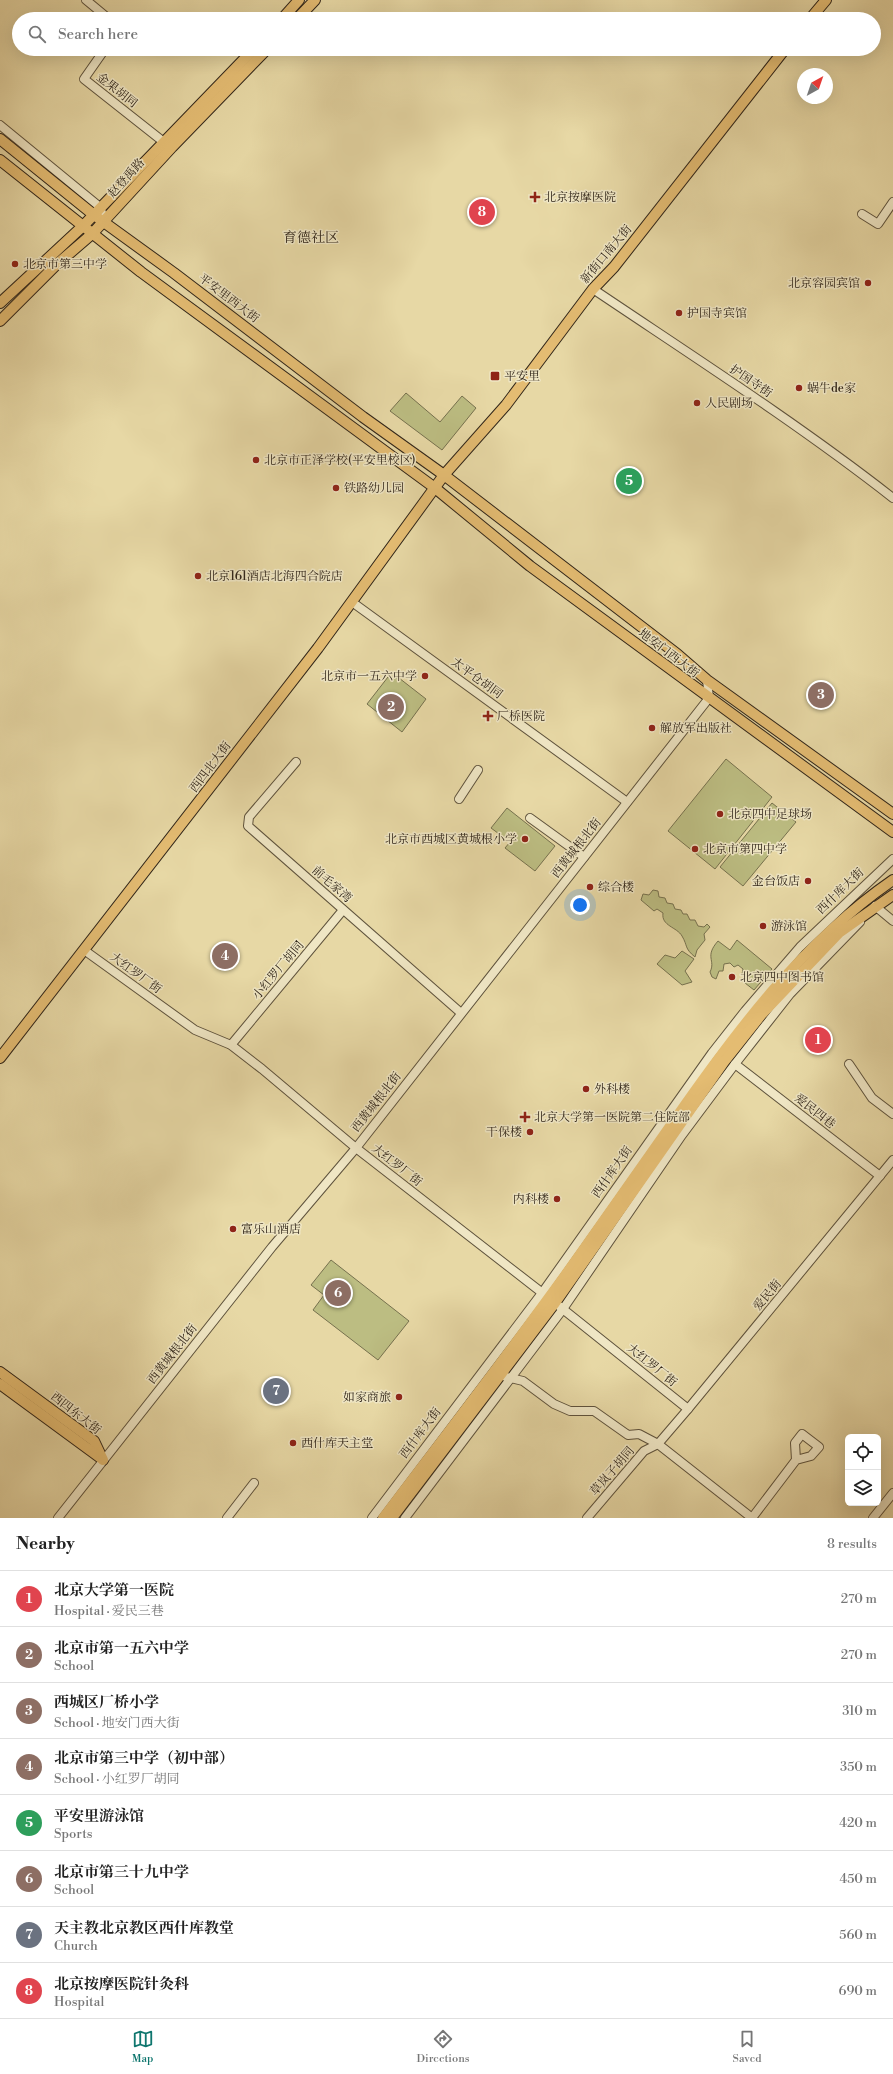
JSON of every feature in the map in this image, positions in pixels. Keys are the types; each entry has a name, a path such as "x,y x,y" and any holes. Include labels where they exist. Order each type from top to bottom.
{"main road":[{"path":"288,12 299,0"},
{"path":"304,12 315,0"},
{"path":"816,12 826,0"},
{"name":"赵登禹路","path":"0,303 83,226 165,143 247,56"},
{"name":"赵登禹路","path":"0,321 56,265 105,221 172,146 260,56"},
{"name":"新街口南大街","path":"435,488 444,475 506,405 593,289 614,267 780,56"},
{"name":"平安里西大街","path":"0,139 97,211 105,221 363,416 444,475"},
{"path":"0,160 141,272 435,488"},
{"name":"地安门西大街","path":"444,475 677,654 707,680 893,814"},
{"name":"地安门西大街","path":"435,488 530,566 893,832"},
{"name":"西四北大街","path":"0,1058 212,787 352,602 435,488"},
{"name":"西什库大街","path":"383,1518 552,1301 718,1057 756,1009 832,928 865,899 893,880"},
{"name":"西什库大街","path":"392,1518 500,1375 724,1062 762,1014 838,933 893,895"},
{"name":"西四东大街","path":"0,1372 94,1442 103,1460"},
{"name":"西四东大街","path":"0,1384 103,1460"}],"street":[{"path":"86,0 101,12"},
{"name":"金果胡同","path":"100,56 84,79 165,143"},
{"path":"0,125 97,211"},
{"path":"862,214 878,224 893,202"},
{"name":"护国寺街","path":"593,289 754,397 855,468 893,498"},
{"name":"太平仓胡同","path":"352,602 627,802"},
{"path":"707,680 709,698"},
{"name":"西黄城根北街","path":"58,1518 272,1247 356,1148 709,698"},
{"name":"前毛家湾","path":"296,762 249,817 248,826 462,1013"},
{"path":"459,799 478,770"},
{"path":"530,818 584,857"},
{"name":"西什库大街","path":"405,1518 511,1378 552,1301 712,1053 745,1011 800,947 893,859"},
{"path":"875,906 893,922"},
{"name":"西什库大街","path":"372,1518 552,1301 790,994 875,906"},
{"name":"小红罗厂胡同","path":"231,1045 344,910"},
{"name":"大红罗厂街","path":"84,950 196,1030 231,1045 356,1148 688,1409"},
{"name":"爱民四巷","path":"735,1064 880,1176"},
{"path":"849,1064 872,1098 893,1114"},
{"name":"爱民街","path":"658,1444 893,1160"},
{"path":"500,1375 522,1381 560,1407 570,1412 594,1411 628,1435 639,1434 658,1444 752,1518 796,1460"},
{"name":"草岚子胡同","path":"587,1518 644,1452 658,1444"},
{"path":"227,1518 254,1483"},
{"path":"872,1518 893,1493"}],"green space":[{"path":"406,393 440,422 462,396 476,408 442,450 390,411"},
{"path":"388,677 399,678 426,699 402,732 367,704"},
{"name":"北京四中足球场","path":"726,759 772,797 715,869 668,831"},
{"path":"772,803 796,822 743,886 720,867"},
{"path":"507,808 555,846 535,871 505,848 510,842 491,828"},
{"path":"653,890 658,891 659,897 665,898 667,903 673,904 675,909 681,910 683,914 687,914 690,920 695,920 698,926 704,927 707,924 710,927 704,934 705,940 697,950 695,957 688,949 680,933 664,921 663,913 657,909 654,911 641,900 643,894 649,895"},
{"path":"737,940 772,969 754,990 745,983 746,977 742,974 743,969 738,965 734,967 730,963 724,964 723,971 719,971 716,979 712,977 710,972 712,964 712,951 718,941 730,950"},
{"path":"682,951 694,959 685,971 692,982 682,985 657,964 665,955 675,958"},
{"path":"331,1260 409,1321 378,1360 313,1310 324,1295 311,1285"}],"place":[{"name":"北京按摩医院","path":"535,197"},
{"name":"北京按摩医院针灸科","path":"482,212"},
{"name":"北京市第三中学","path":"15,264"},
{"name":"北京容园宾馆","path":"868,283"},
{"name":"护国寺宾馆","path":"679,313"},
{"name":"平安里","path":"495,376"},
{"name":"蜗牛de家","path":"799,388"},
{"name":"人民剧场","path":"697,403"},
{"name":"北京市正泽学校(平安里校区)","path":"256,460"},
{"name":"平安里游泳馆","path":"629,481"},
{"name":"铁路幼儿园","path":"336,488"},
{"name":"北京161酒店北海四合院店","path":"198,576"},
{"name":"北京市一五六中学","path":"425,676"},
{"name":"西城区厂桥小学","path":"821,695"},
{"name":"北京市第一五六中学","path":"391,707"},
{"name":"厂桥医院","path":"488,716"},
{"name":"解放军出版社","path":"652,728"},
{"name":"北京四中足球场","path":"720,814"},
{"name":"北京市西城区黄城根小学","path":"525,839"},
{"name":"北京市第四中学","path":"695,849"},
{"name":"金台饭店","path":"808,881"},
{"name":"综合楼","path":"590,887"},
{"name":"游泳馆","path":"763,926"},
{"name":"北京市第三中学（初中部）","path":"225,956"},
{"name":"北京四中图书馆","path":"732,977"},
{"name":"北京大学第一医院","path":"818,1040"},
{"name":"外科楼","path":"586,1089"},
{"name":"北京大学第一医院第二住院部","path":"525,1117"},
{"name":"干保楼","path":"530,1132"},
{"name":"内科楼","path":"557,1199"},
{"name":"富乐山酒店","path":"233,1229"},
{"name":"北京市第三十九中学","path":"338,1293"},
{"name":"天主教北京教区西什库教堂","path":"276,1391"},
{"name":"如家商旅","path":"399,1397"},
{"name":"西什库天主堂","path":"293,1443"}],"district":[{"name":"育德社区","path":"311,237"}]}
